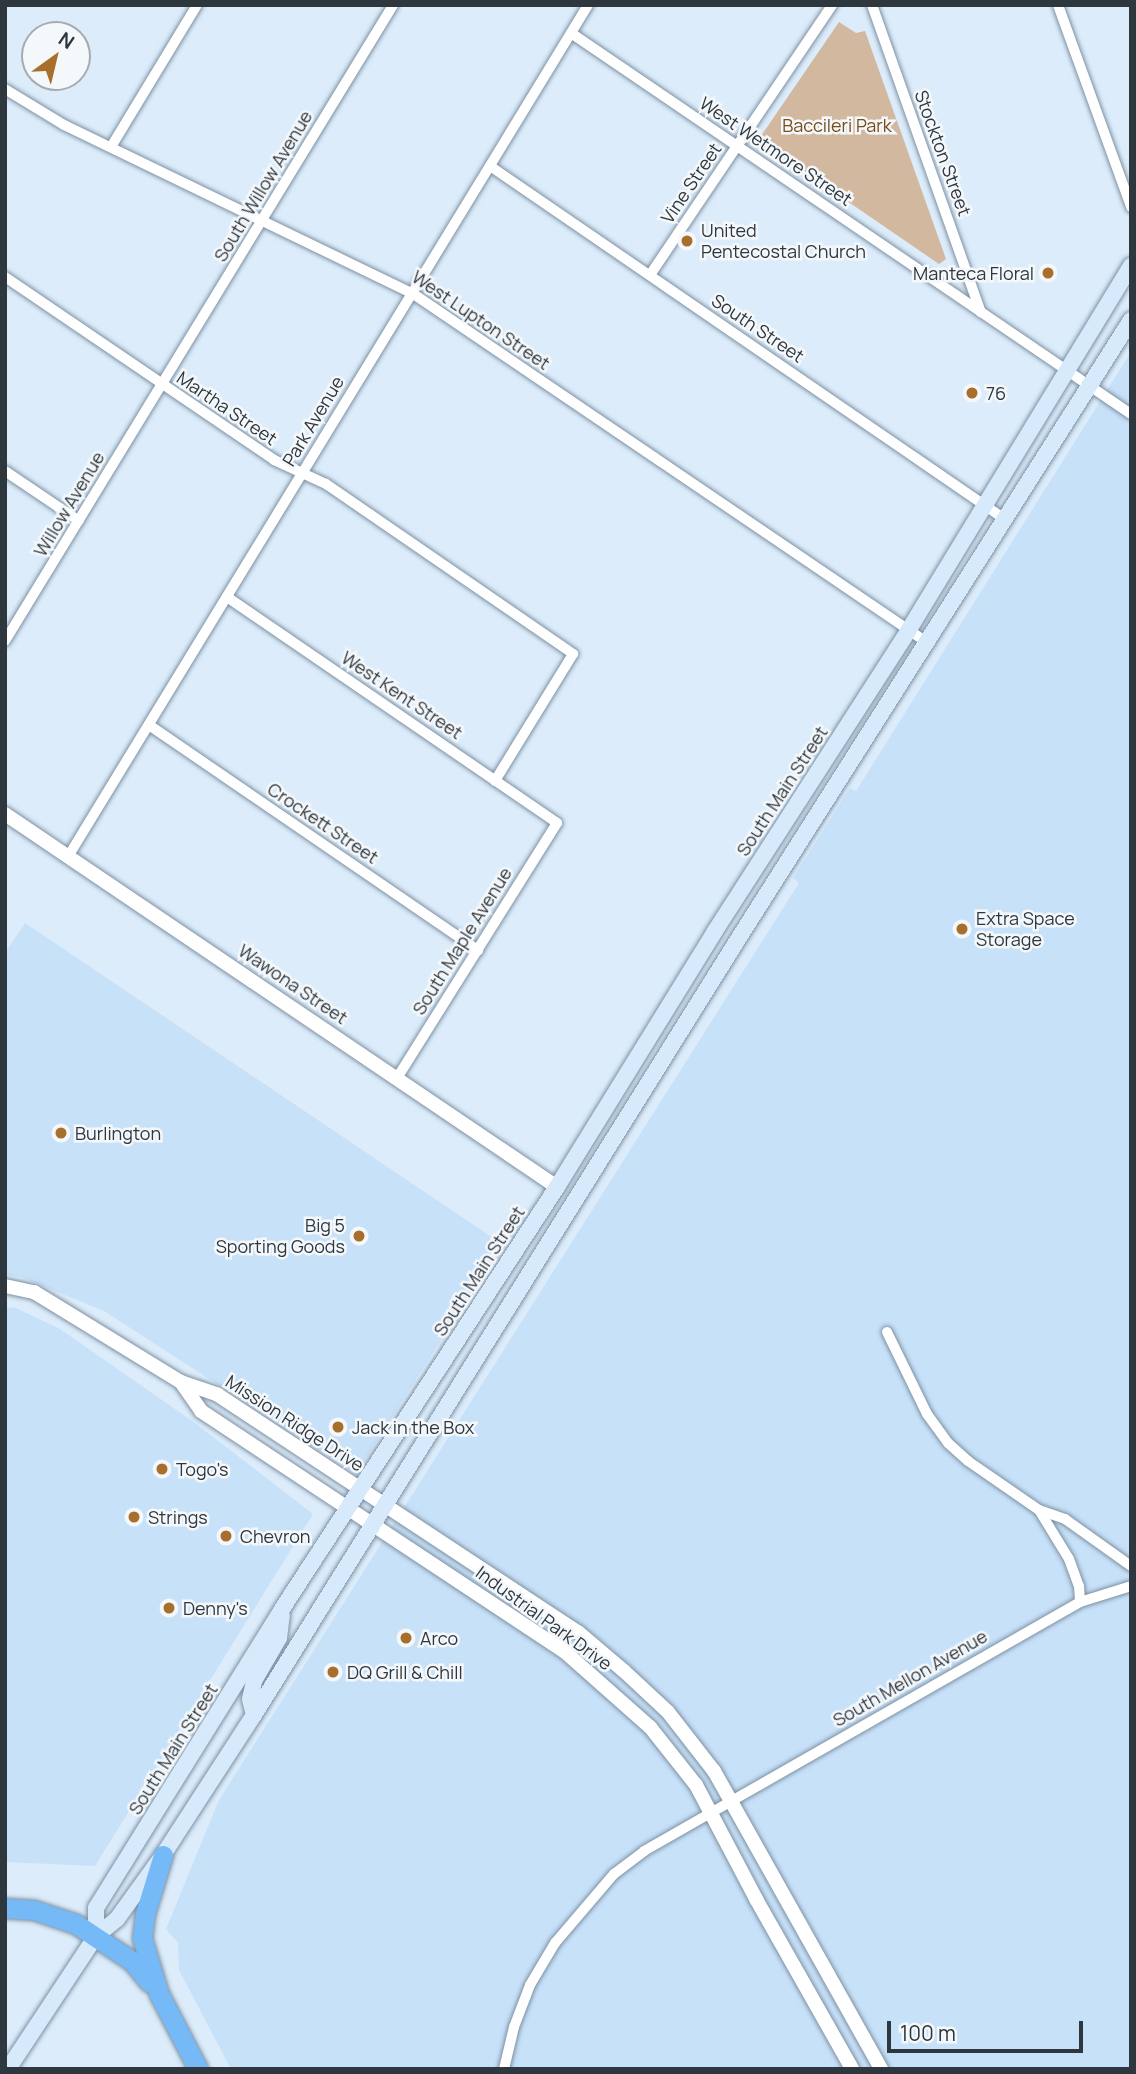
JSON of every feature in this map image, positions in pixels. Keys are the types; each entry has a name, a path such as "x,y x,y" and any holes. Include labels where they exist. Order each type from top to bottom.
{"highway":[{"path":"163,1855 145,1914 142,1938 159,1994 198,2069"},
{"path":"5,1909 34,1910 76,1924 132,1961 159,1994"}],"main road":[{"name":"South Main Street","path":"96,1936 96,1908 282,1609 557,1187 715,931 908,631 1131,266"},
{"name":"South Main Street","path":"8,2069 96,1936 117,1919 163,1855 254,1716 735,944 1131,320"},
{"path":"715,931 735,944"},
{"path":"535,1266 536,1248 559,1200 557,1187"},
{"path":"254,1716 250,1699 254,1681 279,1638 282,1609"},
{"path":"172,1787 197,1803"}],"street":[{"path":"111,147 197,5"},
{"name":"South Willow Avenue","path":"161,384 393,5"},
{"name":"Park Avenue","path":"69,855 588,5"},
{"name":"Vine Street","path":"650,275 832,5"},
{"name":"Stockton Street","path":"872,5 982,312"},
{"path":"1058,5 1131,207"},
{"name":"West Wetmore Street","path":"571,33 1131,414"},
{"name":"West Lupton Street","path":"5,89 64,125 264,219 412,293 908,631"},
{"name":"South Street","path":"489,166 1006,520"},
{"name":"Martha Street","path":"5,277 274,460 327,484 573,654 495,780"},
{"name":"Willow Avenue","path":"5,641 161,384"},
{"path":"5,471 79,521"},
{"name":"West Kent Street","path":"227,597 557,823"},
{"path":"908,631 928,643"},
{"name":"Crockett Street","path":"149,725 478,950"},
{"name":"Wawona Street","path":"5,814 557,1187"},
{"name":"South Maple Avenue","path":"397,1078 557,823"},
{"name":"Mission Ridge Drive","path":"5,1286 34,1292 181,1382 218,1395 385,1504"},
{"path":"887,1332 927,1415 948,1443 968,1461 1039,1510 1065,1519 1131,1566"},
{"name":"Mission Ridge Drive","path":"181,1382 201,1412 348,1508"},
{"name":"Industrial Park Drive","path":"385,1504 578,1632 668,1712 694,1743 733,1801 881,2069"},
{"name":"Industrial Park Drive","path":"348,1508 564,1651 607,1687 677,1758 712,1813 756,1899 852,2069"},
{"path":"1039,1510 1069,1559 1079,1586 1080,1602"},
{"name":"South Mellon Avenue","path":"504,2069 514,2027 530,1985 555,1943 614,1874 644,1851 1080,1602 1131,1586"},
{"path":"817,2006 840,1995"}],"shaded area":[{"path":"1131,352 1131,2069 231,2069 179,1970 178,1943 166,1929 219,1800 799,883 793,878 850,788 856,791"},
{"path":"25,923 502,1244 356,1474 104,1311 21,1277 5,1275 5,953"},
{"path":"5,1307 16,1308 60,1329 195,1423 313,1514 95,1866 5,1862"}],"green space":[{"name":"Baccileri Park","path":"839,22 856,33 865,31 946,259 939,264 764,144 761,136"}],"place":[{"name":"United Pentecostal Church","path":"687,241"},
{"name":"Manteca Floral","path":"1048,273"},
{"name":"76","path":"972,393"},
{"name":"Extra Space Storage","path":"962,929"},
{"name":"Burlington","path":"61,1133"},
{"name":"Big 5 Sporting Goods","path":"359,1236"},
{"name":"Jack in the Box","path":"338,1427"},
{"name":"Togo's","path":"162,1469"},
{"name":"Strings","path":"134,1517"},
{"name":"Chevron","path":"226,1536"},
{"name":"Denny's","path":"169,1608"},
{"name":"Arco","path":"406,1638"},
{"name":"DQ Grill & Chill","path":"333,1672"}]}
